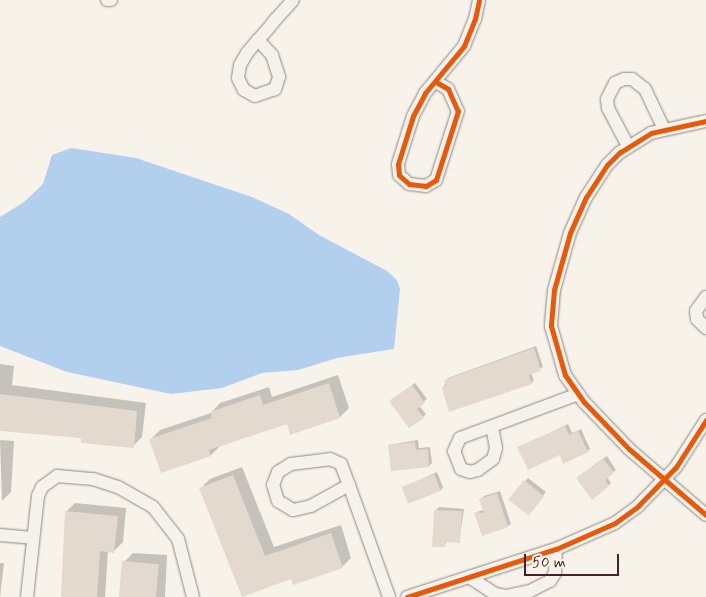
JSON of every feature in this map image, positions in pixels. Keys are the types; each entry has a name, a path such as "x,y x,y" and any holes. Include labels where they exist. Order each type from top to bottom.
{"street":[{"path":"106,0 111,0"},
{"path":"258,40 293,0"},
{"path":"436,82 448,89 458,111 436,180 426,186 409,184 399,175 398,164 413,116 426,93 464,46 475,19 479,0"},
{"path":"628,146 608,108 607,99 615,83 624,79 632,79 645,89 664,129"},
{"path":"706,121 664,129 628,146 607,165 586,197 570,234 554,290 551,326 554,343 565,375 578,394 607,427 663,480 706,515"},
{"path":"706,297 696,311 697,318 706,328"},
{"path":"492,427 578,394"},
{"path":"407,597 556,549 615,523 638,506 663,480 693,445 706,420"},
{"path":"349,485 311,506 293,510 278,501 273,485 278,472 291,464 330,459 341,464 349,485 389,597"},
{"path":"27,597 38,496 48,480 57,476 68,476 118,487 142,499 171,527 183,552 192,597"},
{"path":"0,535 33,538"},
{"path":"470,577 494,594 506,596 530,591 550,581 555,573 556,549"}],"water":[{"path":"71,148 136,158 252,197 289,214 319,235 387,271 397,280 400,289 394,349 337,358 298,370 262,373 222,388 171,394 67,372 0,346 0,217 24,202 43,184 52,155"}],"building":[{"path":"534,348 541,371 529,375 532,384 449,412 442,388 446,386 444,380"},
{"path":"329,383 340,418 290,435 287,424 209,450 211,456 161,473 149,439 212,418 210,412 260,395 263,405"},
{"path":"412,385 425,403 417,409 424,418 409,428 389,401"},
{"path":"0,394 137,411 134,448 81,443 81,438 0,431"},
{"path":"565,426 569,435 578,431 588,452 563,464 560,455 528,470 517,447"},
{"path":"415,442 416,450 428,449 429,467 391,471 388,445"},
{"path":"603,458 614,473 605,480 609,486 592,500 576,478"},
{"path":"434,474 441,491 408,504 402,487"},
{"path":"233,475 265,556 331,533 343,568 293,585 291,579 242,597 199,488"},
{"path":"524,480 544,496 528,516 508,499"},
{"path":"497,493 508,527 482,536 474,512 484,513 479,499"},
{"path":"434,510 462,511 460,543 445,542 445,547 432,547"},
{"path":"65,511 118,516 114,553 100,551 97,597 61,597"},
{"path":"122,561 159,564 156,597 119,597"}],"cycle path":[{"path":"436,82 448,89 458,111 436,180 426,186 409,184 399,175 398,164 413,116 425,93 464,46 475,19 479,0"},
{"path":"706,121 651,133 620,152 607,165 586,197 570,233 554,290 551,326 565,375 584,402 629,449 706,515"},
{"path":"407,597 556,549 615,523 638,506 676,467 706,420"}]}
